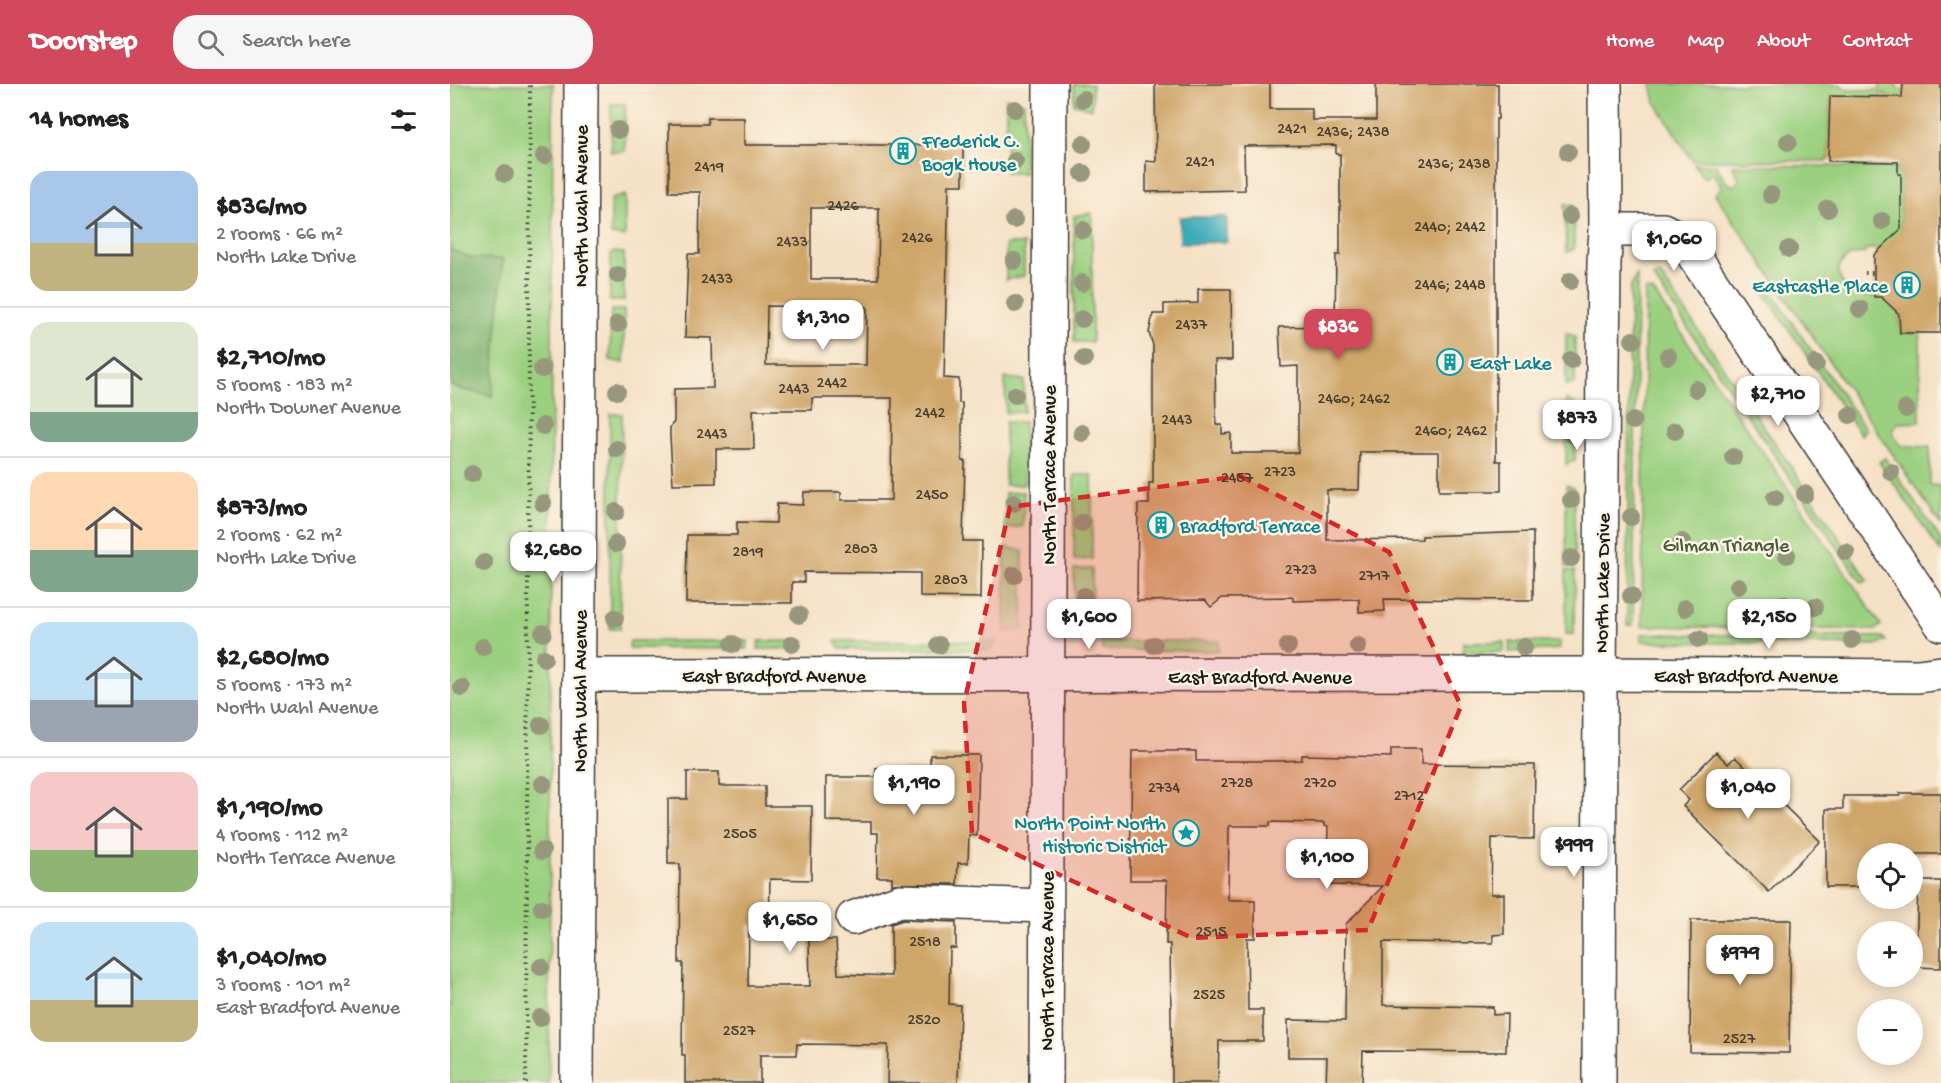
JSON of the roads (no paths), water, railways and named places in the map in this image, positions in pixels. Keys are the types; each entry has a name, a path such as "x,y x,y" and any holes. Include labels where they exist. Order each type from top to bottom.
{"street":[{"name":"North Wahl Avenue","path":"578,1083 581,84"},
{"name":"North Terrace Avenue","path":"1046,1083 1050,84"},
{"name":"North Lake Drive","path":"1599,1083 1600,674 1606,230 1605,84"},
{"path":"1606,230 1663,230 1684,242 1941,624"},
{"name":"East Bradford Avenue","path":"579,675 1918,676 1941,673"},
{"path":"853,918 900,901 1046,906"}],"water":[{"path":"1180,217 1227,217 1227,242 1180,243"}],"place":[{"name":"Frederick C. Bogk House","path":"903,151"},
{"name":"Eastcastle Place","path":"1907,285"},
{"name":"East Lake","path":"1450,362"},
{"name":"Bradford Terrace","path":"1161,525"},
{"name":"North Point North Historic District","path":"1186,833"}],"park label":[{"name":"Gilman Triangle","path":"1726,544"}]}
